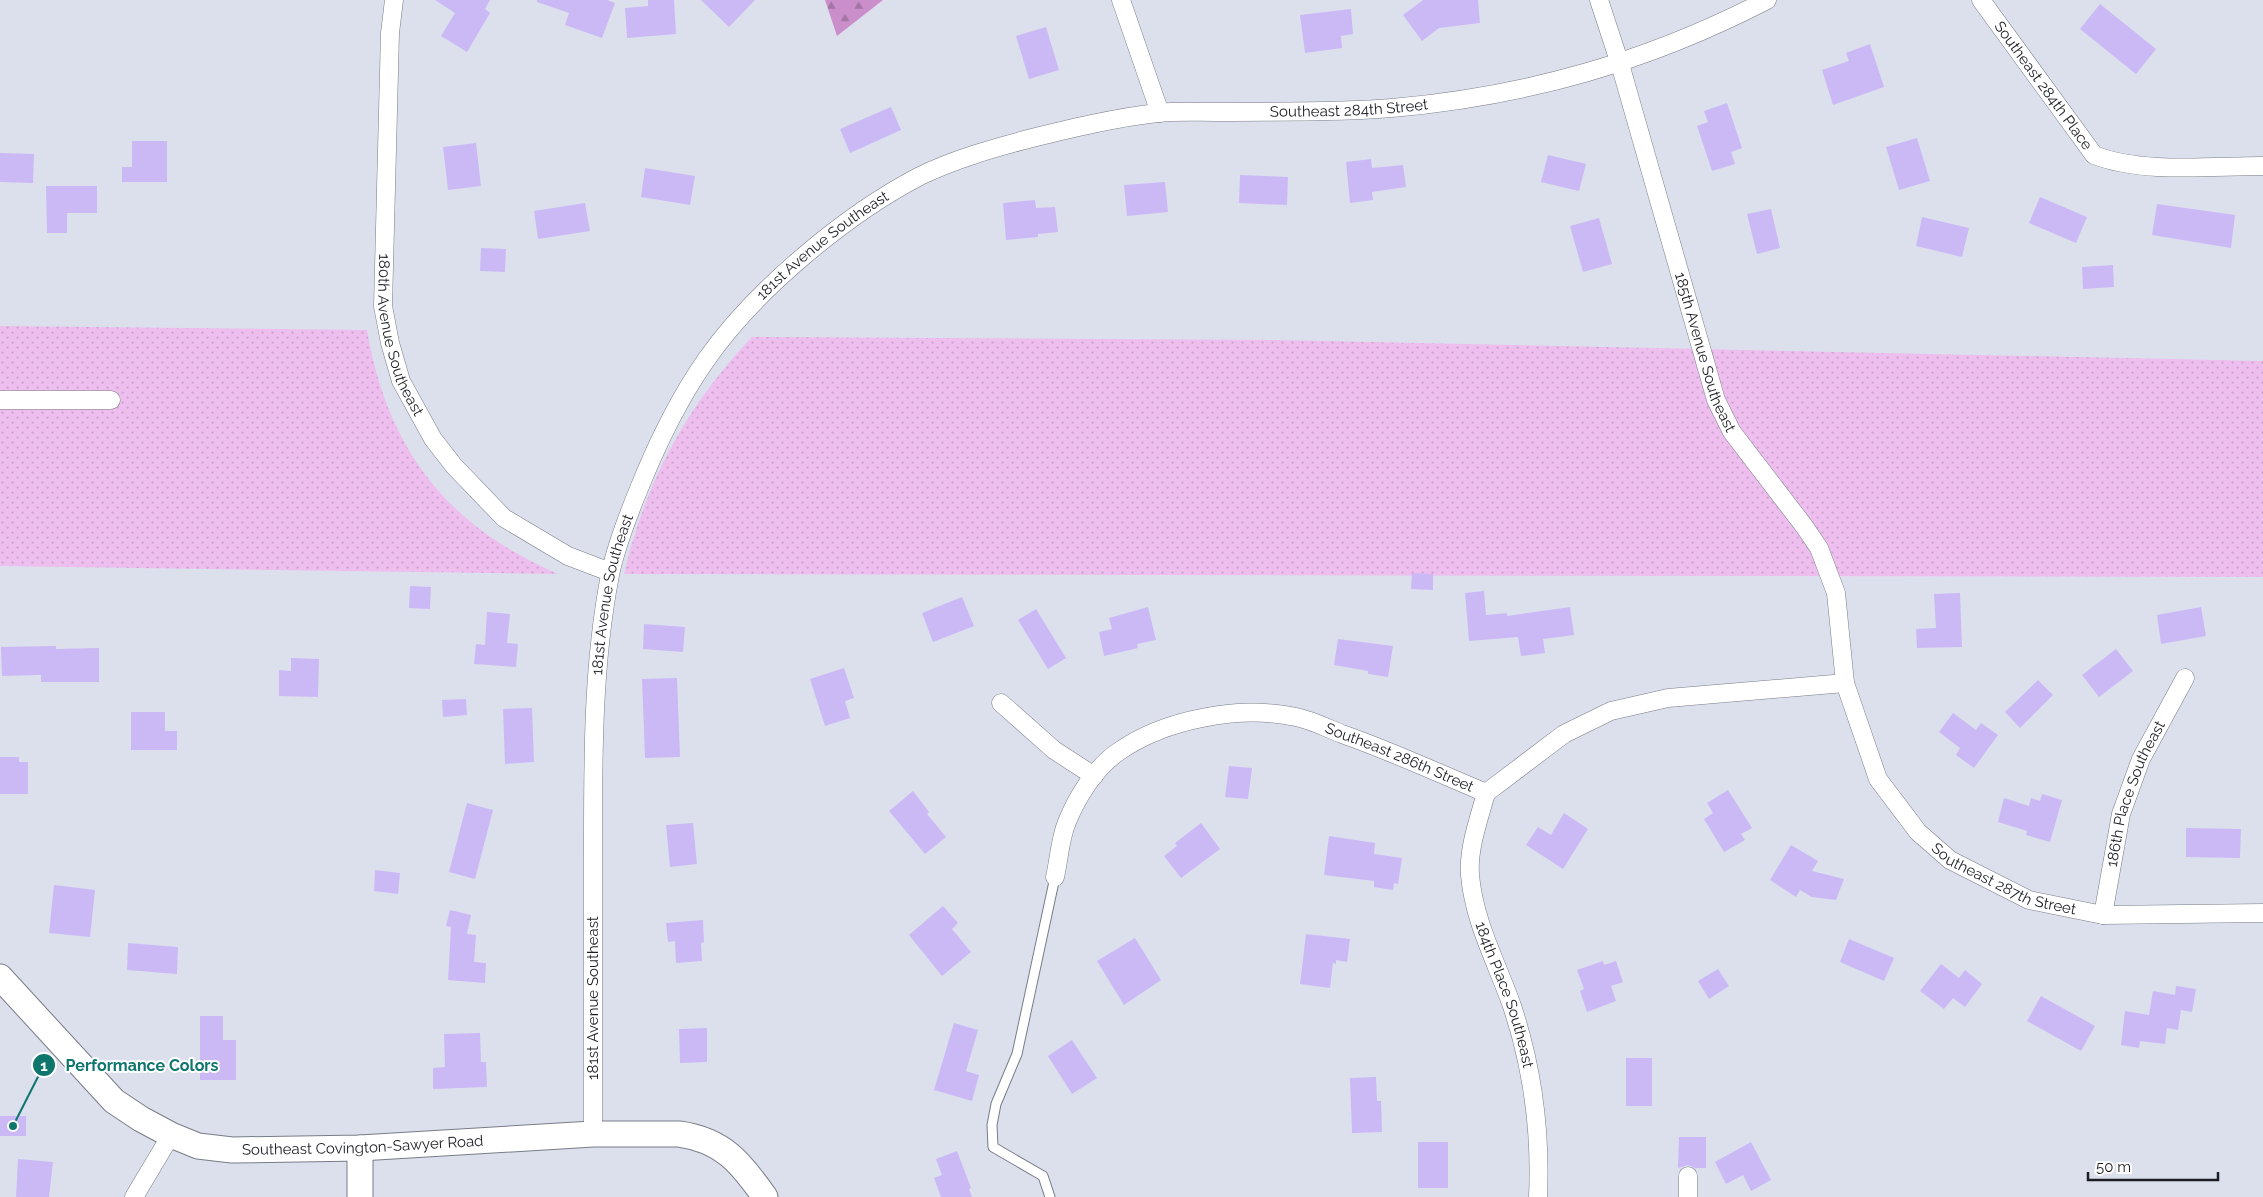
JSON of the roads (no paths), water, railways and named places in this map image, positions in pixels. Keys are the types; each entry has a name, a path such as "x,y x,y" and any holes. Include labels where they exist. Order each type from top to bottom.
{"street":[{"name":"180th Avenue Southeast","path":"394,0 390,33 383,306 390,343 402,381 433,439 454,466 504,518 568,556 610,572"},
{"path":"1121,0 1160,113"},
{"name":"185th Avenue Southeast","path":"1599,0 1620,64 1716,400 1732,432 1804,526 1826,562 1836,592 1845,683"},
{"name":"Southeast 284th Street","path":"921,176 988,149 1095,123 1160,113 1390,108 1491,95 1544,85 1620,64 1734,17 1767,0"},
{"name":"Southeast 284th Place","path":"1981,0 2094,155 2114,163 2142,166 2263,166"},
{"name":"181st Avenue Southeast","path":"593,1134 593,726 600,648 610,572 626,518 650,462 677,408 706,359 748,310 800,259 858,214 921,176"},
{"path":"0,400 111,400"},
{"name":"186th Place Southeast","path":"2103,915 2121,814 2141,759 2185,678"},
{"name":"Southeast 286th Street","path":"1055,878 1066,824 1078,799 1094,776 1116,753 1146,735 1187,722 1220,715 1258,713 1296,717 1369,744 1486,793 1564,734 1611,711 1668,698 1845,683"},
{"name":"Southeast 287th Street","path":"1845,683 1878,779 1918,832 1950,860 2029,900 2103,915 2263,913"},
{"path":"1001,703 1054,750 1094,776"},
{"name":"184th Place Southeast","path":"1486,793 1473,845 1470,874 1476,910 1512,1007 1532,1081 1540,1154 1538,1197"},
{"name":"Southeast Covington-Sawyer Road","path":"0,977 114,1101 140,1119 170,1135 198,1146 232,1150 360,1148 593,1134 662,1132 692,1136 712,1143 745,1168 765,1197"},
{"path":"134,1197 170,1135"},
{"path":"360,1148 360,1197"},
{"path":"1688,1176 1688,1197"}],"lane":[{"path":"1050,1197 1043,1176 993,1147 992,1125 996,1104 1017,1054 1055,878"}],"place":[{"name":"Performance Colors","path":"13,1126"}]}
